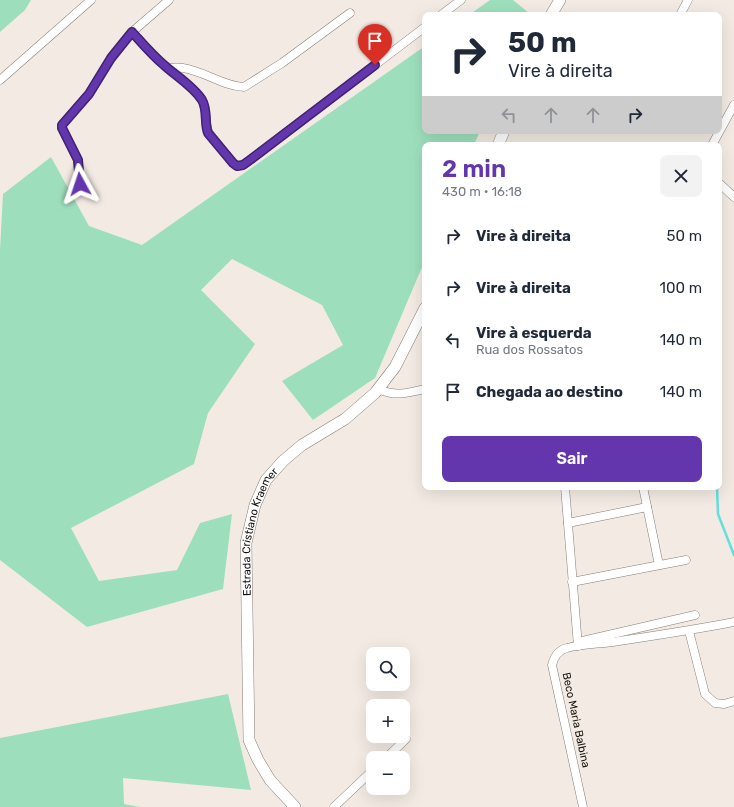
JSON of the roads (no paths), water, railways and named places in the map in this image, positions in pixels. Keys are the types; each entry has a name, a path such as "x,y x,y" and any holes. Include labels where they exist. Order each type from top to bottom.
{"main road":[{"path":"553,12 560,0"},
{"name":"Estrada Cristiano Kraemer","path":"295,807 270,780 258,760 249,740 246,543 255,505 266,480 288,457 302,445 345,419 378,389 395,367 422,314"}],"street":[{"path":"0,80 90,0"},
{"path":"80,184 78,160 62,128 62,125 89,94 111,58 132,32 169,0"},
{"path":"445,12 461,0"},
{"path":"682,12 688,0"},
{"path":"168,68 182,68 198,72 237,87 244,87 276,67 350,13"},
{"path":"132,32 168,68 193,90 202,101 205,109 208,133 237,166 243,165 250,160 422,29"},
{"path":"722,127 734,105"},
{"path":"722,186 734,197"},
{"path":"378,389 387,393 398,394 422,390"},
{"path":"564,490 578,644 695,615"},
{"path":"644,490 659,565"},
{"path":"568,523 647,507"},
{"path":"572,582 686,560"},
{"name":"Beco Maria Balbina","path":"583,807 552,665 553,659 562,650 578,644 689,631 734,622"},
{"path":"689,631 705,694 715,703 724,704 734,701"},
{"path":"393,751 402,743"},
{"path":"334,807 366,777"}],"waterway":[{"path":"717,490 718,514 734,555"}]}
